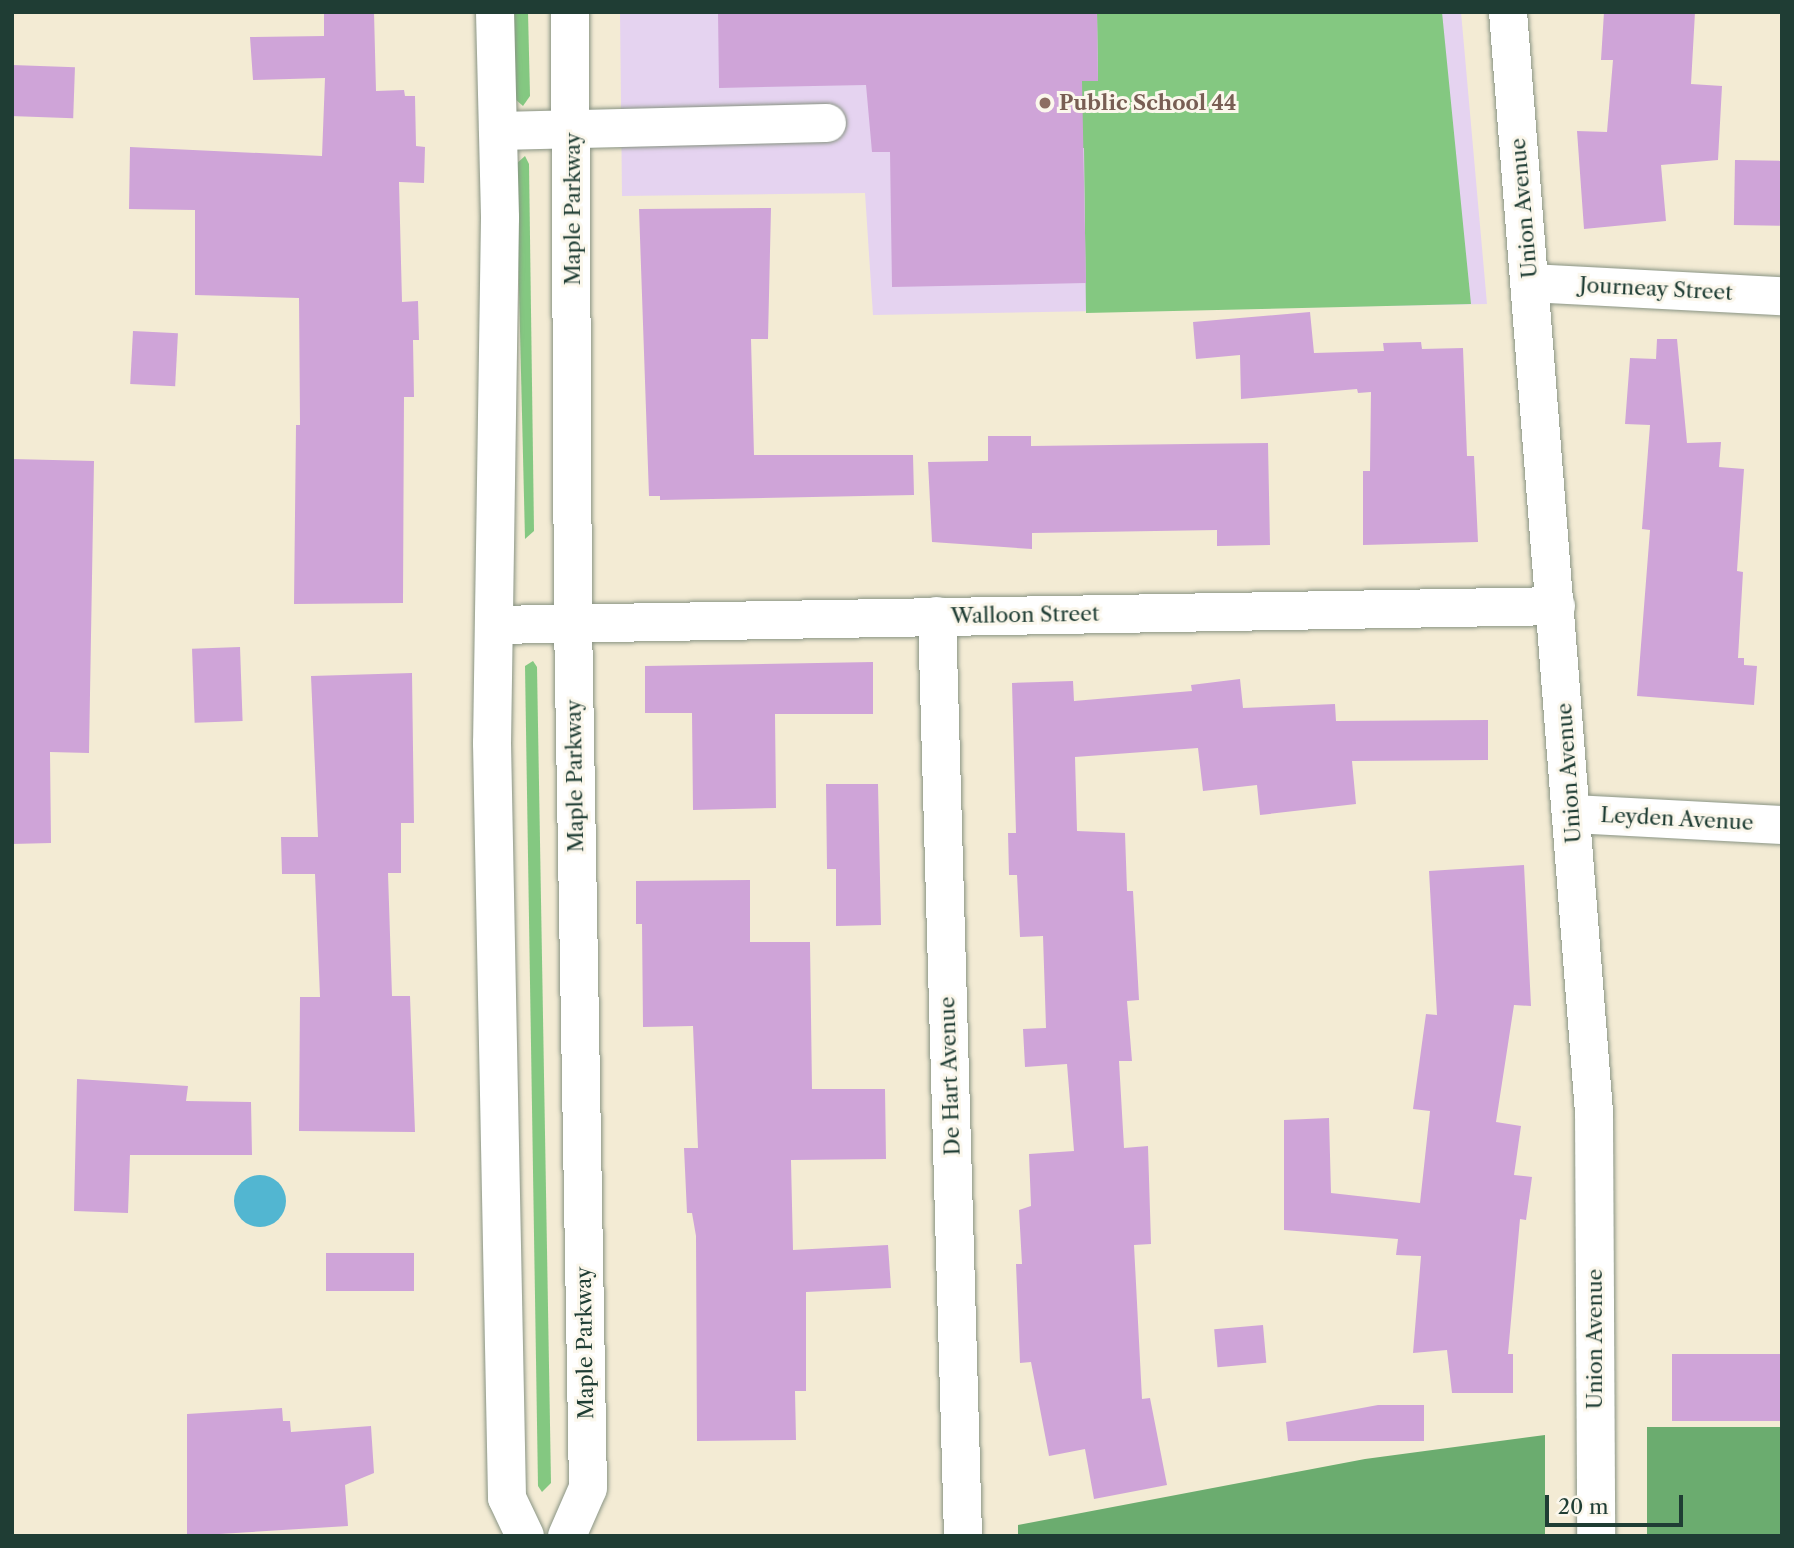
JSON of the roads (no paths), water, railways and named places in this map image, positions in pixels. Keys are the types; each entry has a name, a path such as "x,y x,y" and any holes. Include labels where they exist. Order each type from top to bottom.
{"street":[{"path":"495,12 498,131 492,757 508,1498 525,1536"},
{"name":"Maple Parkway","path":"567,1536 587,1488 573,623 573,129 570,12"},
{"name":"Union Avenue","path":"1508,12 1573,814 1594,1112 1597,1536"},
{"path":"498,131 827,123"},
{"name":"Journeay Street","path":"1530,283 1782,296"},
{"name":"Walloon Street","path":"494,625 1556,606"},
{"name":"De Hart Avenue","path":"937,616 963,1536"},
{"name":"Leyden Avenue","path":"1573,814 1782,825"}],"water":[{"path":"260,1175 270,1177 278,1183 284,1191 284,1211 278,1219 270,1225 260,1227 250,1225 242,1219 236,1211 234,1201 236,1191 242,1183 250,1177"}],"place":[{"name":"Public School 44","path":"1045,103"}]}
